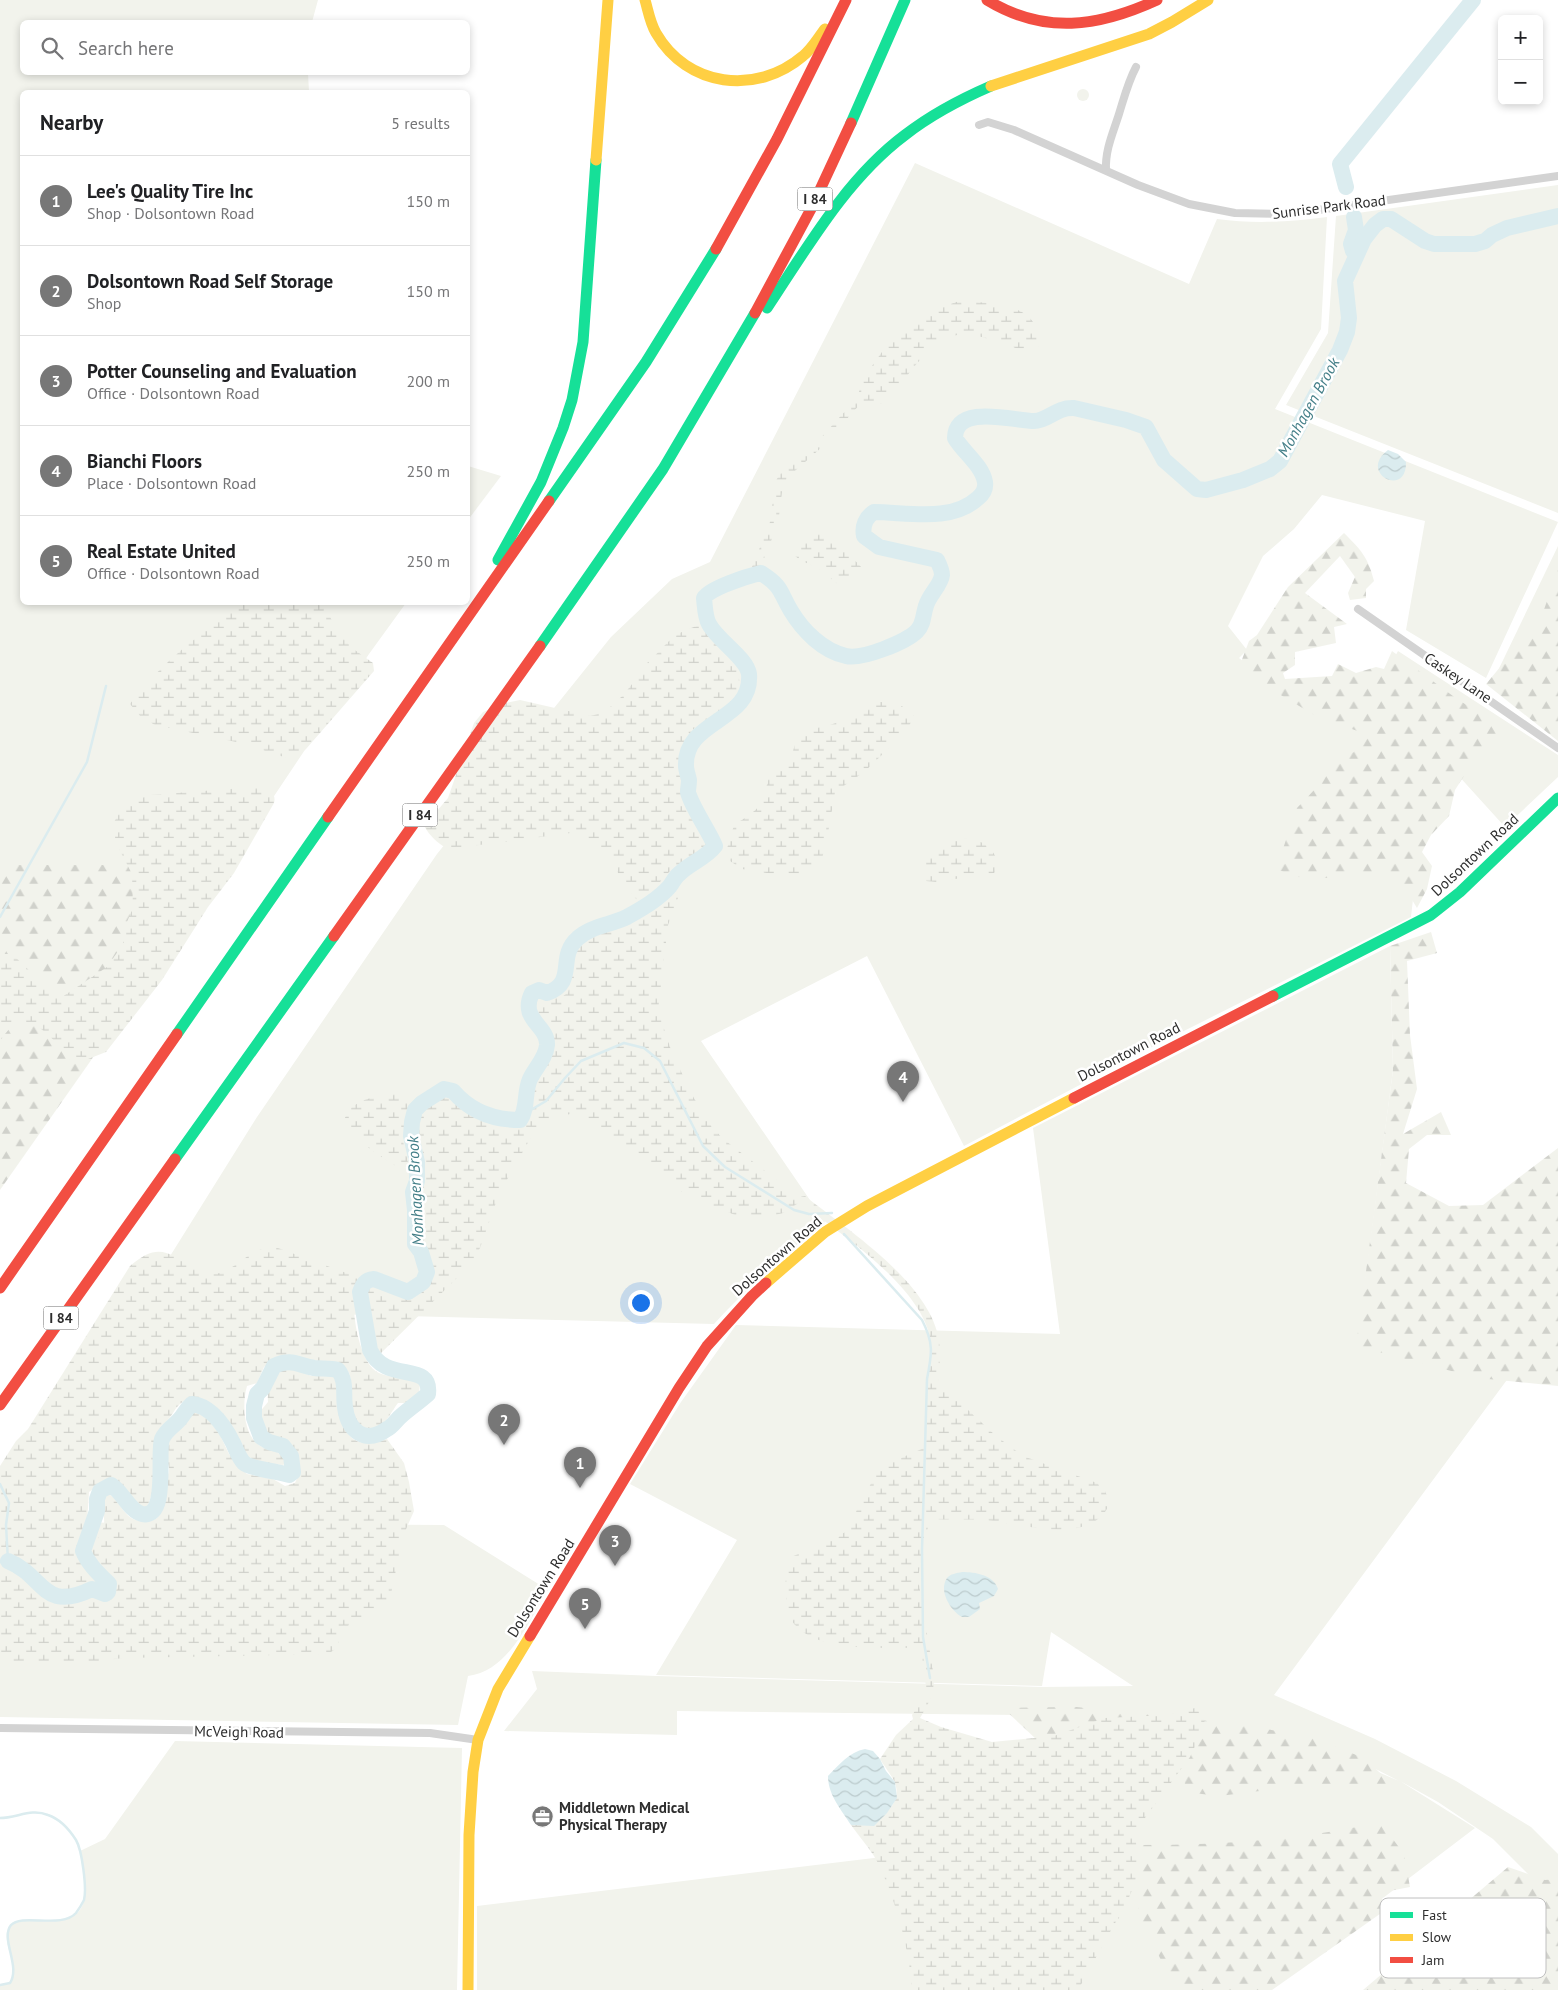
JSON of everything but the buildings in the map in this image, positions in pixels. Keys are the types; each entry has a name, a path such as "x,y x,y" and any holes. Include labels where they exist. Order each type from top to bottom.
{"main road":[{"path":"470,601 510,541 536,494 554,456 573,398 582,342 608,0"},
{"path":"645,0 654,28 663,44 674,56 686,66 707,76 730,82 740,82 771,77 798,62 820,37 842,0"},
{"path":"0,1288 614,409 682,306 723,239 770,155 809,80 846,0"},
{"name":"I 84","path":"0,1405 618,536 663,469 760,304 811,209 866,92 905,0"},
{"path":"987,0 1017,16 1042,22 1060,23 1096,21 1113,17 1157,0"},
{"path":"710,391 840,200 862,172 903,135 936,112 971,95 1150,33 1208,0"},
{"path":"448,647 468,605"},
{"name":"Dolsontown Road","path":"468,1990 471,1788 478,1740 487,1714 507,1673 698,1359 746,1302 800,1252 825,1232 867,1206 1137,1064 1431,914 1460,892 1558,798"}],"street":[{"path":"1106,170 1105,158 1109,142 1130,79 1136,67"},
{"name":"Sunrise Park Road","path":"979,125 988,122 1014,130 1188,204 1235,213 1290,214 1558,176"},
{"name":"Caskey Lane","path":"1358,609 1558,748"},
{"name":"McVeigh Road","path":"0,1728 430,1733 478,1740"}],"green space":[{"path":"0,0 318,0 313,20 20,20 20,75 308,75 309,90 20,90 20,605 405,605 369,654 228,865 0,865"},
{"path":"1081,89 1085,89 1089,95 1085,101 1081,101 1077,97 1077,93"},
{"path":"915,163 1189,284 1217,219 1272,222 1327,217 1321,329 1275,409 1558,522 1486,678 1406,630 1425,521 1322,495 1294,529 1263,556 1228,626 1247,650 1239,658 1271,683 1362,718 1398,651 1558,755 1558,777 1505,827 1398,709 1418,854 1411,917 1150,1048 964,1146 867,956 701,1041 825,1222 767,1271 714,1324 137,1309 257,1117 437,854 611,637 672,579 710,562"},
{"path":"1558,185 1558,513 1286,405 1328,333 1336,216"},
{"path":"968,298 972,302 1000,305 1021,312 1032,320 1043,342 1037,348 1028,350 967,334 945,339 935,345 917,363 884,402 873,407 861,403 822,447 788,477 783,484 778,524 758,573 748,577 770,522 775,482 782,471 818,441 858,397 861,381 895,334 933,310"},
{"path":"470,467 501,476 470,517"},
{"path":"822,533 832,536 863,569 850,582 839,585 818,568 795,556 806,541"},
{"path":"1344,533 1363,554 1374,581 1366,589 1366,598 1350,600 1348,593 1355,577 1340,556 1305,593 1347,624 1334,627 1336,643 1295,652 1295,665 1283,673 1285,679 1332,676 1338,664 1356,673 1376,667 1384,669 1392,651 1457,699 1497,724 1497,737 1489,751 1471,765 1455,790 1449,816 1431,835 1422,852 1432,866 1427,889 1417,908 1400,880 1367,872 1331,878 1297,877 1276,869 1297,808 1316,788 1327,764 1354,752 1363,733 1316,716 1238,670 1249,641 1257,635 1288,587"},
{"path":"1558,546 1558,737 1492,683"},
{"path":"1558,570 1558,741 1486,684 1541,618"},
{"path":"235,605 323,605 339,633 352,648 373,663 374,671 306,749 294,758 284,757 241,743 155,725 141,717 130,704 153,677"},
{"path":"704,624 738,671 740,686 735,698 727,707 697,725 684,741 680,771 685,804 698,825 707,847 669,872 640,904 620,878 615,865 605,850 578,832 448,849 437,842 429,833 424,826 448,798 474,723 483,712 505,703 520,700 590,716 599,714 623,696 647,663 674,637 679,633"},
{"path":"874,702 896,704 906,708 914,716 906,732 864,772 835,792 822,858 808,872 798,878 742,869 730,861 726,852 734,825 759,806 765,794 769,774 790,761 797,738 804,730 827,726 850,718"},
{"path":"268,786 274,796 274,803 234,873 208,907 162,980 106,1052 83,1061 70,1060 46,1032 30,1023 21,1023 13,1026 0,1041 0,954 12,954 59,999 107,967 123,944 126,924 133,908 132,874 116,843 113,824 123,806 150,795"},
{"path":"953,838 976,840 987,846 996,857 999,865 994,873 936,882 926,881 925,862 938,846"},
{"path":"0,865 228,865 0,1190"},
{"path":"679,883 679,895 668,925 658,1010 671,1050 691,1093 708,1122 722,1138 799,1197 805,1196 885,1259 904,1278 920,1298 932,1319 939,1340 938,1382 996,1436 1023,1456 1097,1483 1105,1491 1110,1503 1101,1517 1087,1525 1072,1529 1054,1530 984,1520 930,1519 918,1578 934,1683 926,1708 920,1718 941,1727 992,1742 1054,1736 1105,1718 1167,1715 1195,1708 1203,1715 1205,1724 1190,1757 1142,1822 1136,1836 1137,1863 1135,1883 1122,1914 1115,1923 1078,1990 911,1990 911,1976 905,1940 894,1902 881,1868 851,1825 868,1823 877,1819 891,1808 895,1800 897,1792 895,1783 880,1759 896,1735 913,1719 912,1715 924,1697 926,1687 921,1648 833,1644 816,1639 802,1631 791,1620 787,1611 786,1579 791,1557 837,1538 846,1531 877,1472 887,1464 924,1448 926,1388 932,1355 931,1341 924,1320 912,1300 878,1263 800,1202 783,1213 757,1217 735,1215 685,1194 595,1123 575,1113 551,1118 535,1130 499,1194 480,1248 469,1266 376,1358 365,1295 369,1286 386,1288 404,1299 427,1288 434,1272 430,1259 418,1238 418,1223 422,1208 417,1192 423,1181 424,1168 416,1145 418,1113 433,1098 450,1092 469,1113 494,1129 524,1121 534,1079 547,1061 552,1049 550,1036 537,1015 536,999 559,998 568,993 576,949 583,940 625,926 653,906 662,905"},
{"path":"1431,932 1437,953 1407,961 1410,1035 1417,1089 1403,1134 1441,1112 1451,1135 1427,1135 1409,1149 1406,1183 1449,1206 1483,1205 1558,1148 1558,1386 1478,1378 1356,1346 1393,1070 1390,946"},
{"path":"1390,946 1393,1070 1359,1329 1515,1369 1274,1695 1375,1739 1456,1781 1531,1827 1558,1854 1558,1904 1493,1839 1438,1802 1400,1781 1475,1828 1383,1898 1380,1898 1380,1900 1262,1990 477,1990 477,1906 973,1846 939,1741 1314,1768 1113,1716 677,1711 677,1735 504,1731 537,1689 532,1671 656,1676 1042,1687 1133,1686 1051,1632 1042,1686 656,1675 737,1540 630,1484 681,1402 736,1325 1060,1334 1033,1128","holes":["1320,1747 1360,1761 1399,1781"]},
{"path":"397,1090 415,1101 407,1117 403,1135 408,1174 364,1144 356,1137 344,1120 349,1109 361,1101"},
{"path":"278,1248 360,1278 354,1297 354,1315 362,1350 367,1360 372,1368 379,1373 410,1379 420,1384 419,1393 409,1403 398,1403 378,1428 367,1431 359,1430 354,1424 352,1417 351,1380 349,1373 338,1362 323,1362 283,1355 264,1367 257,1383 247,1386 244,1409 247,1426 254,1440 263,1448 279,1453 287,1463 283,1465 248,1461 238,1445 233,1430 220,1413 205,1401 197,1398 188,1399 180,1404 156,1438 156,1474 146,1510 132,1502 119,1483 112,1481 89,1492 87,1523 75,1550 89,1582 82,1591 63,1595 48,1588 40,1577 26,1564 5,1555 0,1556 0,1466 16,1441 28,1429 130,1266 148,1254 162,1252 170,1254 209,1274 214,1274 233,1267 256,1251"},
{"path":"290,1367 311,1376 330,1372 337,1378 341,1417 350,1437 359,1442 371,1443 387,1439 404,1463 414,1511 403,1536 391,1594 381,1608 374,1614 354,1622 343,1629 337,1648 328,1654 123,1658 99,1661 0,1663 0,1569 14,1571 54,1605 74,1604 89,1596 99,1604 110,1600 116,1592 117,1582 115,1577 109,1570 94,1561 89,1550 103,1529 104,1496 109,1494 113,1497 128,1516 136,1520 152,1521 161,1513 164,1506 169,1471 165,1447 169,1437 188,1412 195,1410 206,1415 220,1435 229,1454 247,1474 273,1479 285,1486 295,1483 298,1473 297,1454 291,1444 265,1433 258,1414 268,1402 269,1385 272,1376 277,1369"},
{"path":"12,1522 444,1525 548,1590 525,1630 506,1655 495,1665 482,1672 468,1676 458,1725 0,1717 0,1542"},
{"path":"1076,1707 1237,1724 1312,1737 1366,1759 1395,1788 1317,1784 1219,1796 1185,1792 1184,1760 1052,1754 1003,1708"},
{"path":"175,1741 462,1748 457,1990 0,1990 0,1985 10,1983 13,1976 7,1940 9,1927 16,1922 26,1920 65,1919 75,1914 83,1905 85,1889 80,1851 105,1839"},
{"path":"1380,1822 1404,1854 1410,1887 1379,1893 1382,1898 1380,1914 1272,1990 1184,1990 1165,1968 1138,1914 1141,1845 1261,1840 1351,1828"},
{"path":"1508,1867 1545,1880 1558,1879 1558,1990 1363,1990 1380,1976 1380,1978 1546,1978 1546,1898 1471,1898"}],"water":[{"path":"1388,450 1398,454 1406,462 1404,473 1399,479 1393,481 1380,474 1378,467 1380,459"},
{"path":"962,1572 988,1577 993,1580 998,1589 994,1596 979,1603 980,1609 969,1617 962,1617 954,1610 947,1600 944,1589 947,1578"},
{"path":"865,1749 873,1751 880,1759 886,1771 895,1782 897,1798 887,1813 874,1826 851,1825 836,1802 830,1789 828,1776 849,1756"}],"waterway":[{"path":"1346,187 1340,164 1473,0"},
{"name":"Monhagen Brook","path":"8,1561 20,1567 53,1595 63,1597 76,1595 92,1589 105,1594 108,1592 109,1584 91,1565 83,1551 97,1511 97,1499 100,1491 111,1485 137,1512 142,1514 150,1513 156,1507 159,1496 162,1439 192,1404 206,1409 217,1418 226,1430 244,1463 252,1467 289,1475 293,1472 291,1456 283,1446 269,1442 261,1437 254,1418 257,1394 263,1388 274,1366 290,1362 314,1368 338,1370 344,1383 345,1407 350,1423 354,1429 365,1435 379,1434 389,1428 428,1394 427,1384 423,1378 416,1374 386,1367 377,1361 370,1350 360,1292 368,1280 374,1279 408,1292 423,1282 427,1272 421,1252 415,1244 413,1192 417,1181 417,1162 411,1136 415,1110 422,1103 444,1089 453,1091 467,1104 483,1113 510,1120 520,1120 524,1111 528,1084 545,1054 547,1045 543,1032 531,1016 529,1010 532,993 539,990 547,993 562,982 565,976 568,953 578,938 595,928 621,920 650,903 666,891 683,870 707,854 715,846 688,792 689,780 686,766 688,751 706,729 741,702 747,690 749,674 738,655 718,636 709,624 704,598 708,594 730,583 761,573 777,586 791,611 808,633 829,650 853,657 873,653 894,645 919,628 928,602 941,579 942,571 937,560 879,547 864,536 864,525 869,516 874,512 942,513 955,511 967,506 980,496 985,487 983,476 955,438 958,427 965,421 975,417 987,416 1034,421 1044,419 1068,408 1074,408 1126,420 1146,427 1164,460 1197,489 1206,490 1243,480 1270,469 1280,461 1340,350 1347,332 1349,318 1345,281 1364,239 1375,225 1383,219 1391,219 1425,241 1434,244 1475,244 1485,241 1492,235 1507,228 1558,216"},
{"path":"1353,251 1351,244 1356,230 1354,217"},
{"path":"0,917 87,762 106,686"},
{"path":"524,1114 546,1101 581,1061 624,1043 644,1048 660,1061 703,1146 725,1167 794,1210 809,1214 832,1213"},
{"path":"844,1234 922,1320 929,1335 931,1355 927,1379 922,1550 923,1637 930,1678"},
{"path":"0,1484 9,1503 6,1525 8,1561 0,1562"},
{"path":"0,1818 42,1813 64,1825 78,1845 85,1887 84,1900 76,1913 70,1918 52,1921 24,1920 11,1925 8,1931 8,1938 13,1976 10,1983 0,1985"}],"traffic: fast":[{"path":"851,123 905,0"},
{"path":"767,308 813,238 864,172 915,127 958,102 991,86"},
{"path":"498,560 541,482 572,400 583,342 596,160"},
{"path":"549,501 646,362 716,249"},
{"path":"540,646 663,469 755,313"},
{"path":"1273,996 1431,915 1460,892 1558,798"},
{"path":"177,1034 328,817"},
{"path":"175,1159 334,936"}],"traffic: slow":[{"path":"596,160 608,0"},
{"path":"645,0 654,29 669,51 685,65 704,75 724,80 744,81 765,77 784,69 803,56 825,29"},
{"path":"991,86 1149,34 1208,0"},
{"path":"766,1283 825,1232 867,1206 1074,1098"},
{"path":"468,1990 469,1835 473,1772 478,1740 498,1689 530,1636"}],"traffic: jam":[{"path":"716,249 777,139 846,0"},
{"path":"987,0 1030,19 1072,23 1114,16 1157,0"},
{"path":"755,313 811,209 851,123"},
{"path":"328,817 549,501"},
{"path":"334,936 540,646"},
{"path":"1074,1098 1273,996"},
{"path":"0,1288 177,1034"},
{"path":"0,1405 175,1159"},
{"path":"530,1636 679,1388 707,1346 766,1283"}],"place":[{"name":"Bianchi Floors","path":"903,1102"},
{"name":"Dolsontown Road Self Storage","path":"504,1445"},
{"name":"Lee's Quality Tire Inc","path":"580,1488"},
{"name":"Potter Counseling and Evaluation","path":"615,1566"},
{"name":"Real Estate United","path":"585,1629"},
{"name":"Middletown Medical Physical Therapy","path":"543,1817"}]}
